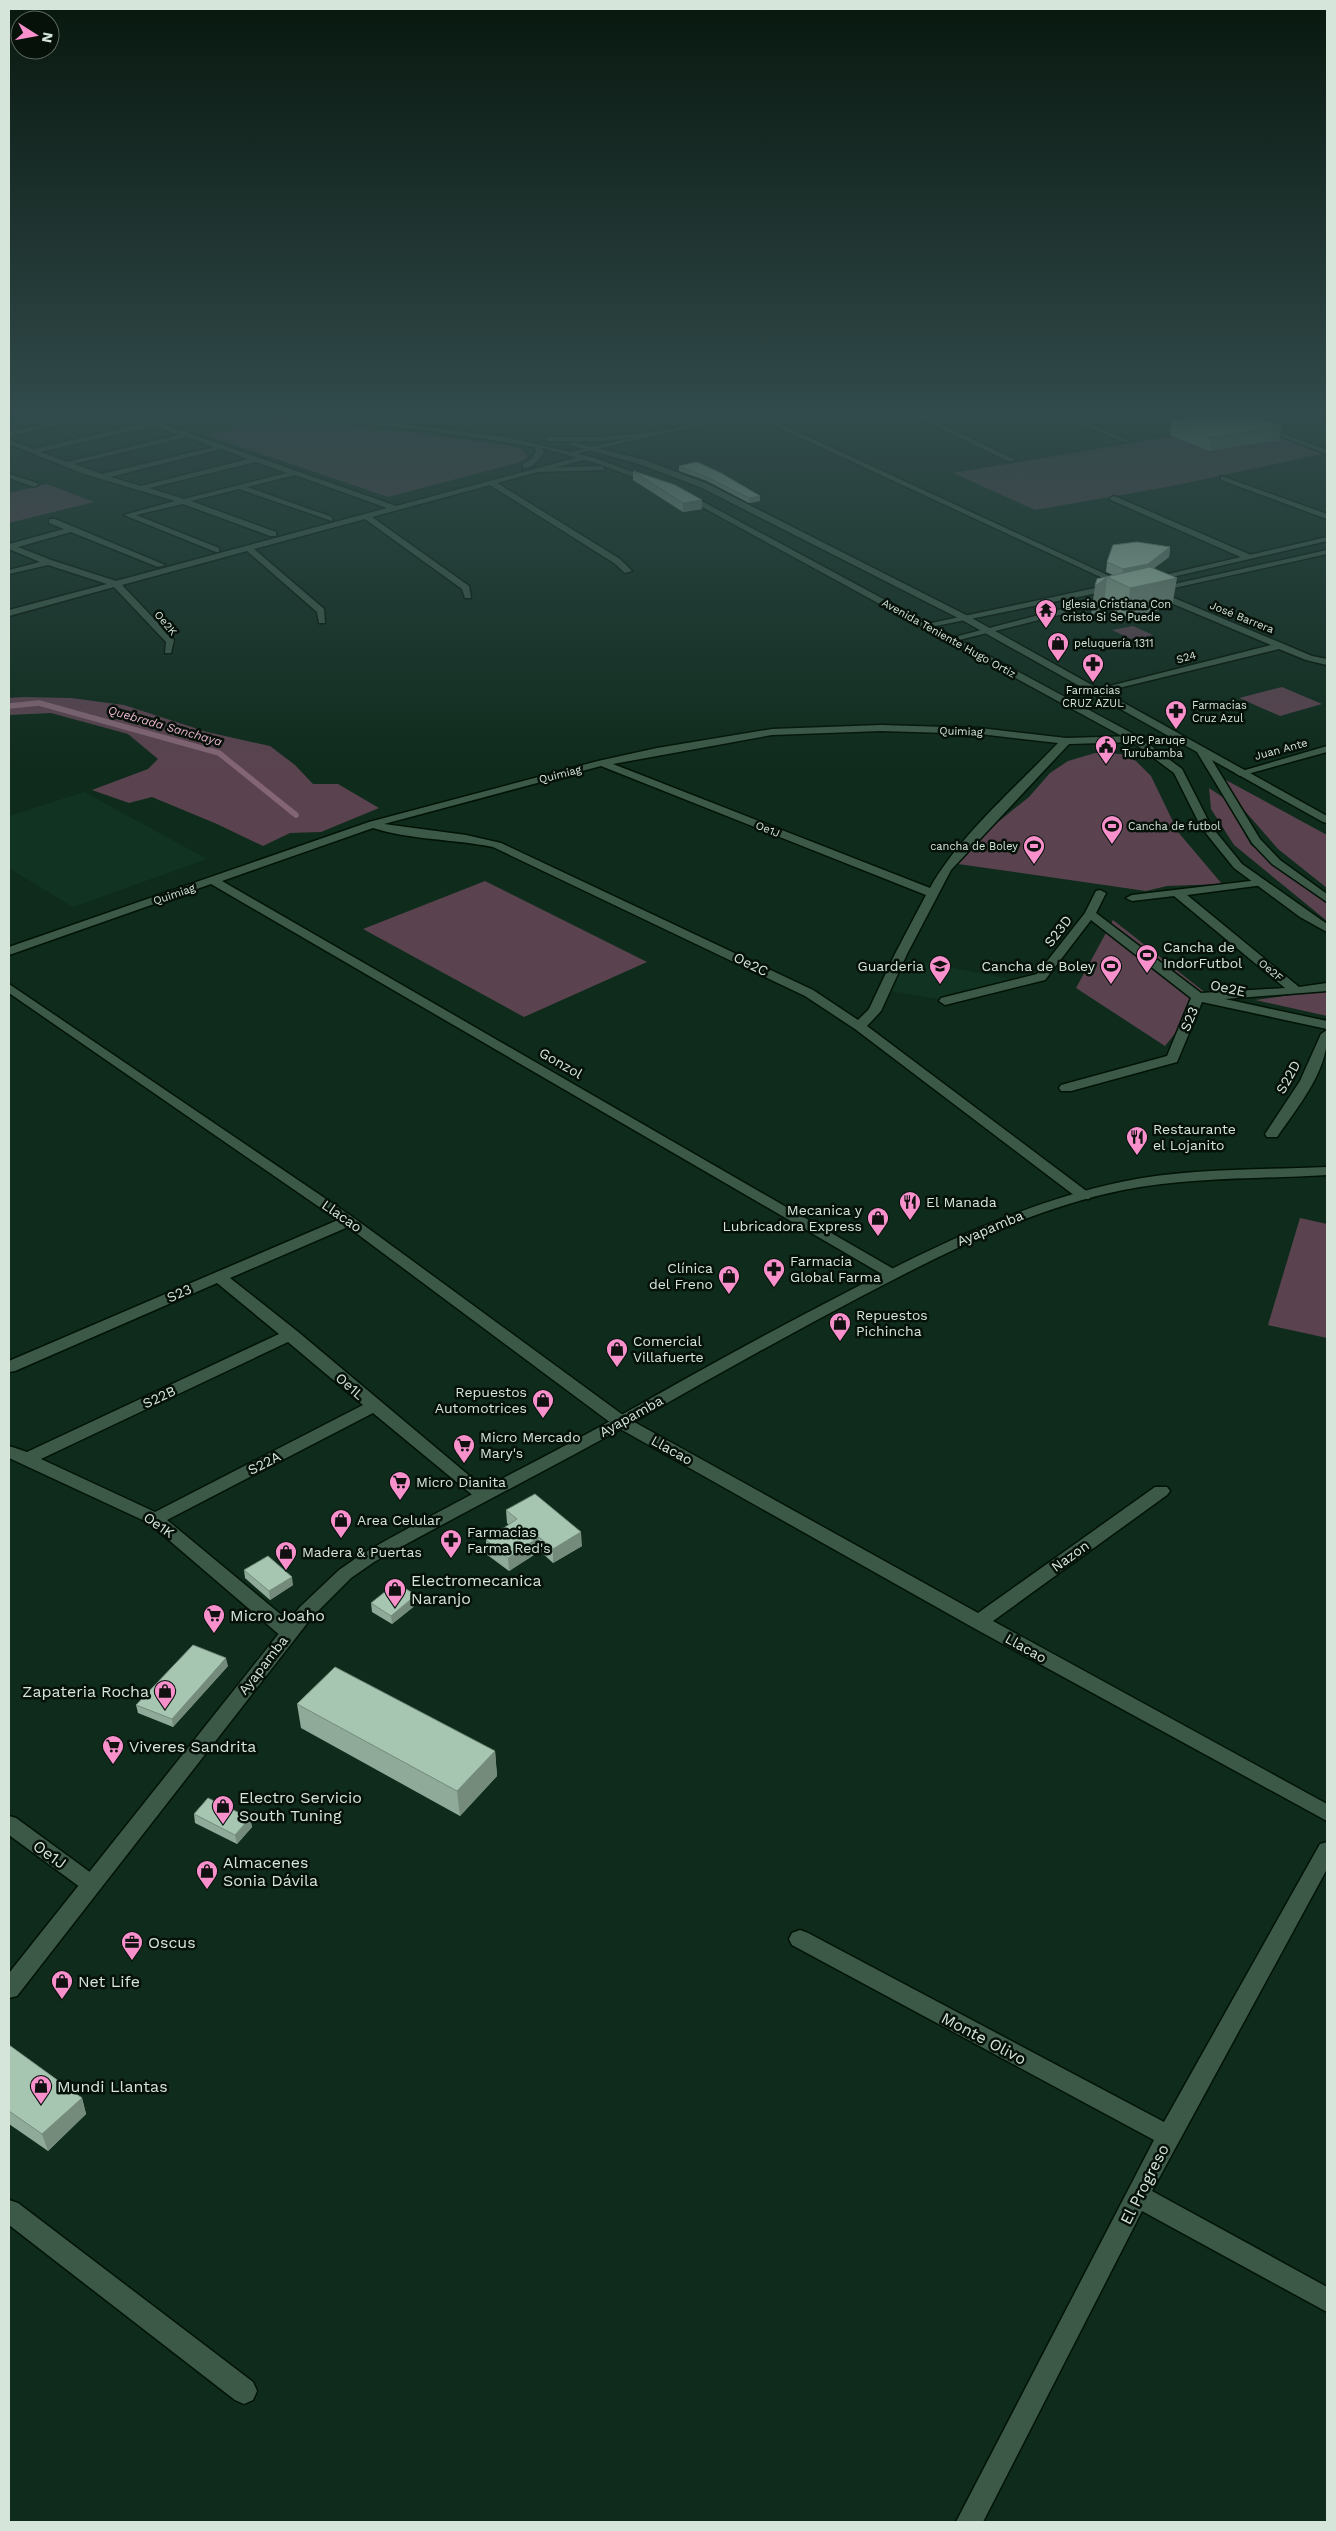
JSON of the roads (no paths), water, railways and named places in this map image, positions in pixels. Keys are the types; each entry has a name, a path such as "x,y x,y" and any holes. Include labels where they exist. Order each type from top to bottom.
{"street":[{"path":"9,546 60,533"},
{"path":"80,533 161,564"},
{"path":"175,533 216,550"},
{"path":"9,606 276,533"},
{"path":"9,613 303,533"},
{"path":"390,533 466,588 468,596"},
{"path":"573,533 617,561 628,571"},
{"name":"Avenida Teniente Hugo Ortiz","path":"757,533 1135,739 1160,756 1178,771 1206,827 1238,866 1259,884 1327,929"},
{"name":"Avenida Teniente Hugo Ortiz","path":"798,533 988,630 1240,773 1327,820"},
{"path":"926,625 1129,585 1015,533"},
{"path":"1194,533 1248,557"},
{"path":"1142,580 1327,540"},
{"path":"9,546 48,562 116,584"},
{"path":"248,548 321,611 322,621"},
{"name":"José Barrera","path":"1327,552 1149,590 1309,658 1327,662"},
{"path":"9,572 48,562"},
{"name":"Oe2K","path":"116,584 171,642 168,651"},
{"path":"951,639 1120,597"},
{"name":"S24","path":"1097,692 1282,645"},
{"name":"Quimiag","path":"9,951 373,824 602,763 657,751 772,732 881,728 980,731 1066,741 1135,739"},
{"path":"859,1026 875,1011 901,954 946,869 967,844 1066,741"},
{"name":"Avenida Teniente Hugo Ortiz","path":"1201,750 1256,841 1276,862 1327,899"},
{"name":"Juan Ante","path":"1240,773 1327,750"},
{"name":"Oe1J","path":"602,763 934,894"},
{"name":"Oe2C","path":"373,824 388,829 466,838 497,845 809,993 859,1026 1084,1196"},
{"name":"Gonzol","path":"214,881 892,1274"},
{"path":"1132,898 1259,884"},
{"name":"Oe2F","path":"1176,892 1296,991"},
{"name":"S23D","path":"946,1002 1041,977 1090,914 1100,894"},
{"name":"Oe2E","path":"1090,914 1198,997 1327,1025"},
{"name":"S23","path":"1066,1088 1172,1059 1198,997 1296,991 1327,987"},
{"name":"Llacao","path":"9,988 349,1220 621,1422 979,1622 1327,1813"},
{"name":"S22D","path":"1272,1134 1307,1080 1327,1034"},
{"name":"Ayapamba","path":"9,1989 289,1632 327,1590 345,1574 368,1558 482,1494 621,1422 748,1350 892,1274 1002,1222 1028,1212 1123,1186 1157,1181 1325,1170"},
{"name":"S23","path":"9,1368 349,1220"},
{"name":"Oe1L","path":"218,1276 291,1334 373,1406 482,1494"},
{"name":"S22B","path":"28,1459 291,1334"},
{"name":"S22A","path":"155,1519 373,1406"},
{"name":"Oe1K","path":"9,1451 155,1519 289,1632"},
{"name":"Nazon","path":"979,1622 1161,1491"},
{"name":"Oe1J","path":"9,1824 91,1884"},
{"name":"El Progreso","path":"968,2522 1168,2136 1327,1850"},
{"name":"Monte Olivo","path":"800,1939 1168,2136"},
{"path":"1138,2196 1327,2300"},
{"path":"9,2210 244,2391"}],"waterway":[{"name":"Quebrada Sanchaya","path":"9,706 39,703 219,753 296,815"}],"place":[{"name":"Iglesia Cristiana Con cristo Si Se Puede","path":"1046,629"},
{"name":"peluquería 1311","path":"1058,662"},
{"name":"Farmacias CRUZ AZUL","path":"1093,683"},
{"name":"Farmacias Cruz Azul","path":"1176,730"},
{"name":"UPC Paruqe Turubamba","path":"1106,765"},
{"name":"Cancha de futbol","path":"1112,845"},
{"name":"cancha de Boley","path":"1034,865"},
{"name":"Cancha de IndorFutbol","path":"1147,974"},
{"name":"Guarderia","path":"940,985"},
{"name":"Cancha de Boley","path":"1111,985"},
{"name":"Restaurante el Lojanito","path":"1137,1156"},
{"name":"El Manada","path":"910,1221"},
{"name":"Mecanica y Lubricadora Express","path":"878,1237"},
{"name":"Farmacia Global Farma","path":"774,1288"},
{"name":"Clínica del Freno","path":"729,1295"},
{"name":"Repuestos Pichincha","path":"840,1342"},
{"name":"Comercial Villafuerte","path":"617,1368"},
{"name":"Repuestos Automotrices","path":"543,1419"},
{"name":"Micro Mercado Mary's","path":"464,1464"},
{"name":"Micro Dianita","path":"400,1501"},
{"name":"Area Celular","path":"341,1539"},
{"name":"Farmacias Farma Red's","path":"451,1559"},
{"name":"Madera & Puertas","path":"286,1571"},
{"name":"Electromecanica Naranjo","path":"395,1608"},
{"name":"Micro Joaho","path":"214,1634"},
{"name":"Zapateria Rocha","path":"165,1710"},
{"name":"Viveres Sandrita","path":"113,1765"},
{"name":"Electro Servicio South Tuning","path":"223,1825"},
{"name":"Almacenes Sonia Dávila","path":"207,1890"},
{"name":"Oscus","path":"132,1961"},
{"name":"Net Life","path":"62,2000"},
{"name":"Mundi Llantas","path":"41,2105"}]}
